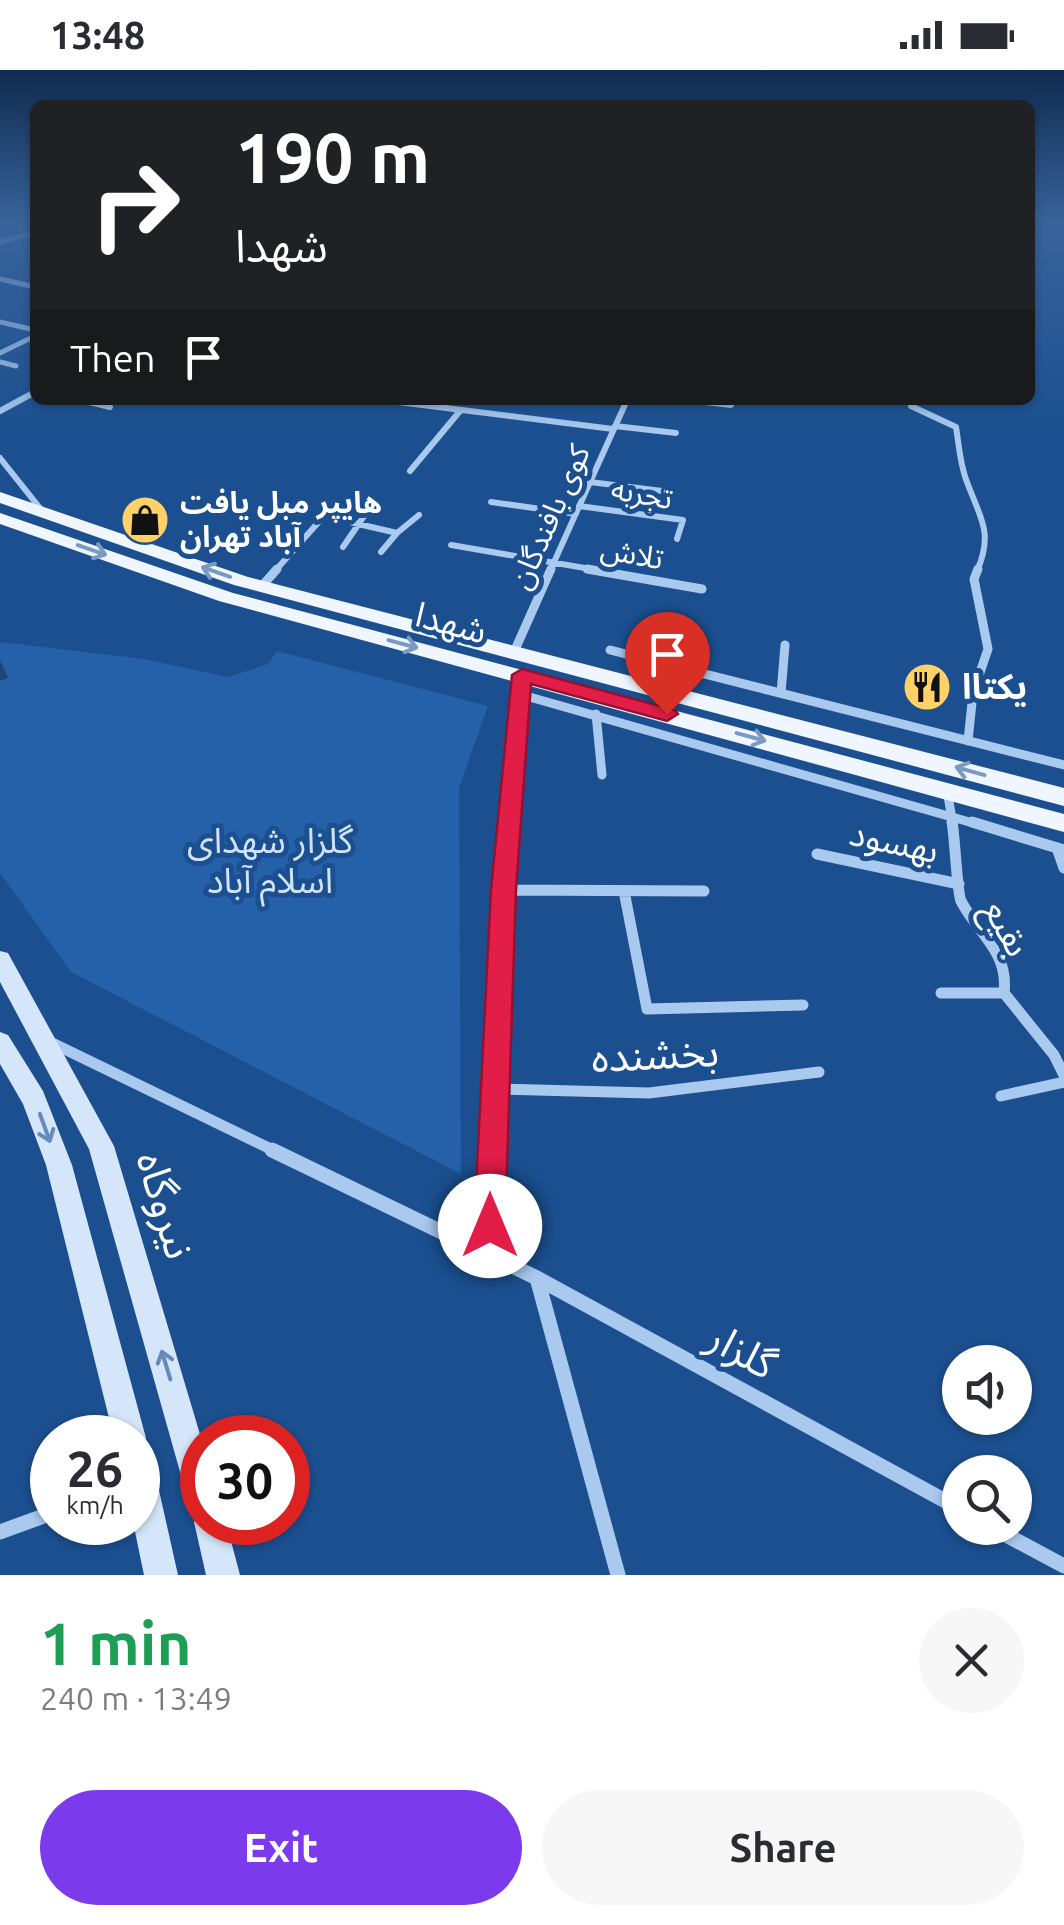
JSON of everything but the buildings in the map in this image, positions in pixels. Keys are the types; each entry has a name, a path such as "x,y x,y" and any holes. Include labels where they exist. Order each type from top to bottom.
{"main road":[{"name":"شهدا","path":"0,497 262,586 1064,797"},
{"name":"شهدا","path":"0,518 226,597 520,685 947,790 1064,823"},
{"name":"نیروگاه","path":"0,960 101,1146 180,1417"},
{"path":"0,1042 34,1098 59,1165 124,1415"},
{"path":"155,1545 162,1575"},
{"path":"216,1545 223,1575"}],"street":[{"path":"0,322 30,331"},
{"path":"0,354 30,336"},
{"path":"0,362 16,366"},
{"path":"0,411 30,395"},
{"path":"102,405 110,407"},
{"path":"421,405 676,433"},
{"name":"کوی بافندگان","path":"514,652 624,405"},
{"path":"911,405 956,427 964,478 984,519 987,548 974,579 988,649 973,693 968,741"},
{"path":"410,470 460,410"},
{"path":"0,458 43,512"},
{"path":"590,482 662,491"},
{"path":"343,547 375,500"},
{"path":"491,502 577,510"},
{"name":"تجربه","path":"577,510 683,520 677,539"},
{"path":"262,586 324,516 396,532"},
{"path":"380,552 396,532 420,516"},
{"name":"تلاش","path":"451,545 702,589"},
{"path":"781,693 785,645"},
{"path":"610,650 1064,765"},
{"path":"490,1254 504,890 520,685 596,714 1060,849 1064,868"},
{"path":"596,714 602,775"},
{"name":"بقیع","path":"947,790 953,816 959,899 986,932 1006,974 1004,993 1054,1055 1064,1078"},
{"name":"بهسود","path":"817,854 959,884"},
{"path":"504,890 704,891"},
{"path":"624,891 647,1009 803,1004"},
{"path":"942,993 1004,993"},
{"name":"گلزار","path":"43,1039 537,1278 942,1499"},
{"name":"بخشنده","path":"494,1089 649,1093 819,1072"},
{"path":"1001,1096 1064,1078"},
{"path":"537,1278 618,1575"},
{"path":"0,1532 30,1521"},
{"path":"1025,1545 1064,1566"}],"green space":[{"name":"گلزار شهدای اسلام آباد","path":"0,642 144,659 228,677 268,664 277,651 488,706 459,788 461,1174 71,972 0,873"}],"place":[{"name":"هایپر مبل یافت آباد تهران","path":"145,520"},
{"name":"یکتاا","path":"927,687"}],"route":[{"path":"490,1226 504,890 522,675 667,714"}]}
